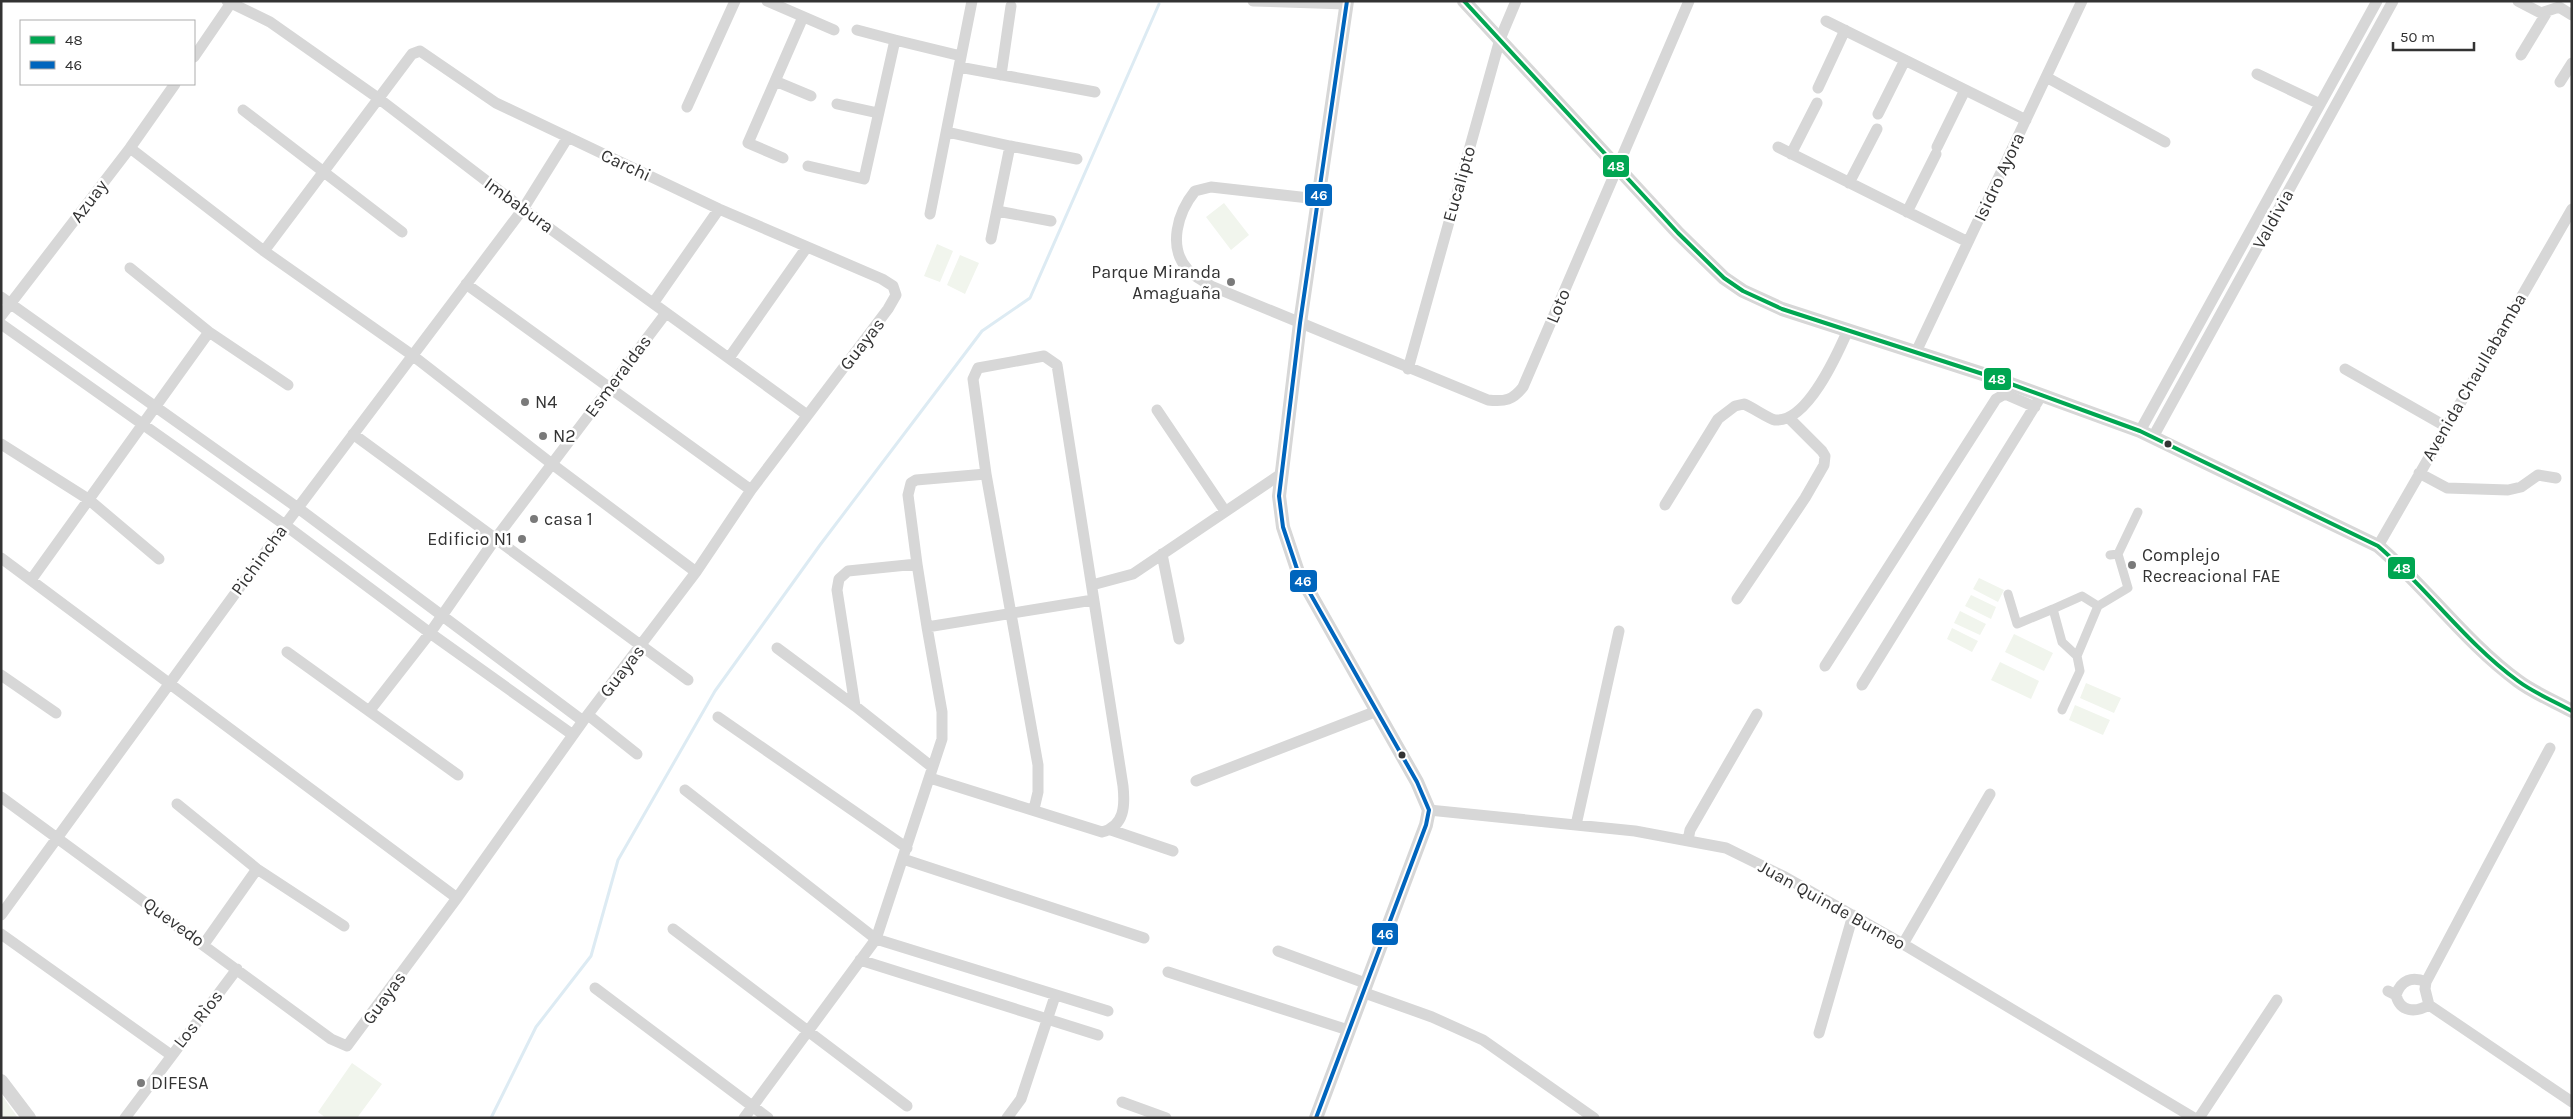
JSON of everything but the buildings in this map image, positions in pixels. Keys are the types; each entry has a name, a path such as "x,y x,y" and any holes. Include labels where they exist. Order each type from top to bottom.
{"street":[{"path":"687,107 736,1"},
{"path":"767,1 834,30"},
{"path":"930,214 972,1"},
{"path":"1252,1 1348,2 1300,323 1279,496 1283,527 1298,572 1424,796 1429,810 1426,825 1363,988 1316,1118"},
{"path":"1464,1 1678,233 1724,278 1742,291 1776,307 1994,377 2038,401"},
{"name":"Eucalipto","path":"1408,369 1500,39 1516,1"},
{"name":"Loto","path":"1318,200 1211,187 1195,190 1186,202 1177,226 1177,249 1188,270 1211,286 1408,369 1488,400 1503,402 1515,397 1524,387 1689,1"},
{"name":"Isidro Ayora","path":"1916,352 2082,1"},
{"name":"Valdivia","path":"2147,434 2289,161 2377,1"},
{"name":"Valdivia","path":"2147,434 2302,167 2393,1"},
{"path":"2518,1 2534,11 2547,12 2559,7 2572,15"},
{"path":"195,55 229,2"},
{"name":"Imbabura","path":"229,2 270,22 378,98 523,209 654,302 666,313 807,415"},
{"path":"1001,75 1011,6"},
{"path":"2521,55 2547,12"},
{"path":"783,158 748,143 803,18"},
{"path":"1826,20 2026,120"},
{"path":"857,30 895,40 1001,75 1095,92"},
{"path":"1818,88 1845,30"},
{"path":"808,166 864,179 895,40"},
{"name":"Carchi","path":"378,98 412,54 420,50 496,103 718,209 882,279 893,286 896,295"},
{"path":"1878,114 1905,60"},
{"path":"2560,82 2572,62"},
{"path":"2257,74 2320,104"},
{"path":"2046,77 2165,142"},
{"path":"775,81 811,96"},
{"name":"Azuay","path":"1,316 6,300 130,148 174,85"},
{"path":"1907,212 1965,90"},
{"path":"264,251 378,98"},
{"path":"1791,154 1817,102"},
{"path":"837,104 878,112"},
{"path":"243,110 402,232"},
{"path":"1849,183 1877,129"},
{"path":"947,132 1077,159"},
{"name":"Pichincha","path":"2,913 59,838 285,525 523,209 568,137"},
{"path":"991,239 1010,146"},
{"path":"130,148 264,251 464,395 550,466 696,572"},
{"path":"1778,148 1968,242"},
{"path":"2289,161 2302,167"},
{"path":"654,302 718,209"},
{"path":"997,211 1051,221"},
{"name":"Avenida Chaullabamba","path":"2378,546 2445,426 2571,213"},
{"path":"729,358 807,247"},
{"path":"130,268 209,332 288,385"},
{"path":"466,284 751,490"},
{"name":"Guayas","path":"347,1046 457,898 585,718 696,572 751,490 888,310 896,295"},
{"path":"6,300 153,407 298,508 441,617 637,754"},
{"name":"Esmeraldas","path":"441,617 496,538 666,313"},
{"path":"1,324 285,525 430,633 573,735"},
{"path":"1665,505 1718,418 1735,406 1744,404 1772,420 1789,418 1814,393 1848,330"},
{"path":"31,580 153,407 209,332"},
{"path":"1034,809 1038,792 1038,765 986,474 973,379 978,368 1044,356 1051,359 1057,365 1124,798 1122,816 1111,830"},
{"path":"2345,369 2445,426"},
{"path":"1994,377 1999,396"},
{"path":"1825,666 1999,396 2004,394 2038,401 2147,434 2378,546 2404,569 2487,655 2519,682 2572,711"},
{"path":"1862,685 2038,401"},
{"path":"1157,410 1225,511"},
{"path":"1738,599 1805,498 1824,465 1822,451 1789,418"},
{"path":"353,434 688,680"},
{"path":"1,444 88,499 159,559"},
{"path":"2419,473 2447,488 2508,490 2521,487 2538,475 2556,478"},
{"path":"744,1118 876,939 942,739 943,727 908,495 911,483 916,480 986,474"},
{"path":"1092,585 1134,574 1281,474"},
{"path":"2062,710 2080,671 2077,656 2098,606 2128,588 2114,555 2138,512"},
{"path":"1162,554 1179,639"},
{"path":"1,558 170,682 457,898"},
{"path":"855,706 837,590 839,579 843,574 854,570 917,564"},
{"path":"2008,594 2017,624 2082,596 2098,606"},
{"path":"927,627 1094,600"},
{"path":"2053,609 2062,642 2077,656"},
{"path":"370,710 441,617"},
{"path":"1576,825 1619,630"},
{"path":"777,648 855,706 931,772 1102,832 1111,830 1174,851"},
{"path":"287,652 458,775"},
{"path":"1,675 56,713"},
{"path":"1196,781 1377,711"},
{"path":"1688,840 1690,830 1757,714"},
{"path":"718,717 905,854 1144,938"},
{"path":"2550,748 2426,982 2425,989 2429,1005 2572,1102"},
{"path":"685,790 876,939 1108,1011"},
{"path":"1903,944 1990,794"},
{"name":"Quevedo","path":"1,797 331,1038 347,1046"},
{"path":"177,804 257,869 344,926"},
{"name":"Juan Quinde Burneo","path":"1429,810 1634,831 1726,848 1785,877 1853,915 2194,1118"},
{"path":"204,944 257,869"},
{"path":"1819,1033 1853,915"},
{"path":"673,929 808,1029 907,1106"},
{"path":"1,934 171,1055"},
{"path":"1278,951 1483,1040 1594,1118"},
{"path":"860,960 1098,1035"},
{"name":"Los Rìos","path":"125,1118 237,969"},
{"path":"1168,972 1348,1030"},
{"path":"2426,982 2419,979 2405,981 2392,993 2402,1008 2420,1010 2429,1005"},
{"path":"595,988 768,1118"},
{"path":"1007,1118 1021,1099 1055,996"},
{"path":"2199,1118 2277,1000"},
{"path":"1,1081 29,1118"},
{"path":"1122,1102 1166,1118"}],"shaded area":[{"path":"1224,203 1249,235 1231,250 1206,217"},
{"path":"937,244 953,251 940,282 924,276"},
{"path":"960,255 979,263 965,294 947,285"},
{"path":"1979,578 2004,590 1998,602 1973,589"},
{"path":"1971,595 1996,607 1991,619 1965,606"},
{"path":"1960,611 1986,624 1980,635 1954,623"},
{"path":"1952,628 1978,641 1972,652 1947,639"},
{"path":"2014,634 2053,653 2044,671 2005,652"},
{"path":"2000,662 2039,681 2031,699 1991,680"},
{"path":"2086,683 2121,698 2114,713 2080,698"},
{"path":"2075,705 2110,720 2103,735 2069,720"},
{"path":"352,1063 382,1084 357,1118 326,1118 318,1112"},
{"path":"1,1094 18,1118 1,1118"}],"waterway":[{"path":"491,1118 536,1027 591,956 618,860 715,691 820,545 982,331 1030,298 1159,4"}],"transit line":[{"name":"46","path":"1316,1118 1426,825 1429,810 1417,782 1298,572 1283,527 1279,496 1300,323 1347,1"},
{"name":"48","path":"1464,1 1678,233 1724,278 1743,291 1782,309 1989,376 2140,431 2378,546 2499,666 2518,681 2572,711"}],"place":[{"name":"Parque Miranda Amaguaña","path":"1231,282"},
{"name":"N4","path":"525,402"},
{"name":"N2","path":"543,436"},
{"name":"casa 1","path":"534,519"},
{"name":"Edificio N1","path":"522,539"},
{"name":"Complejo Recreacional FAE","path":"2132,565"},
{"name":"DIFESA","path":"141,1083"}]}
